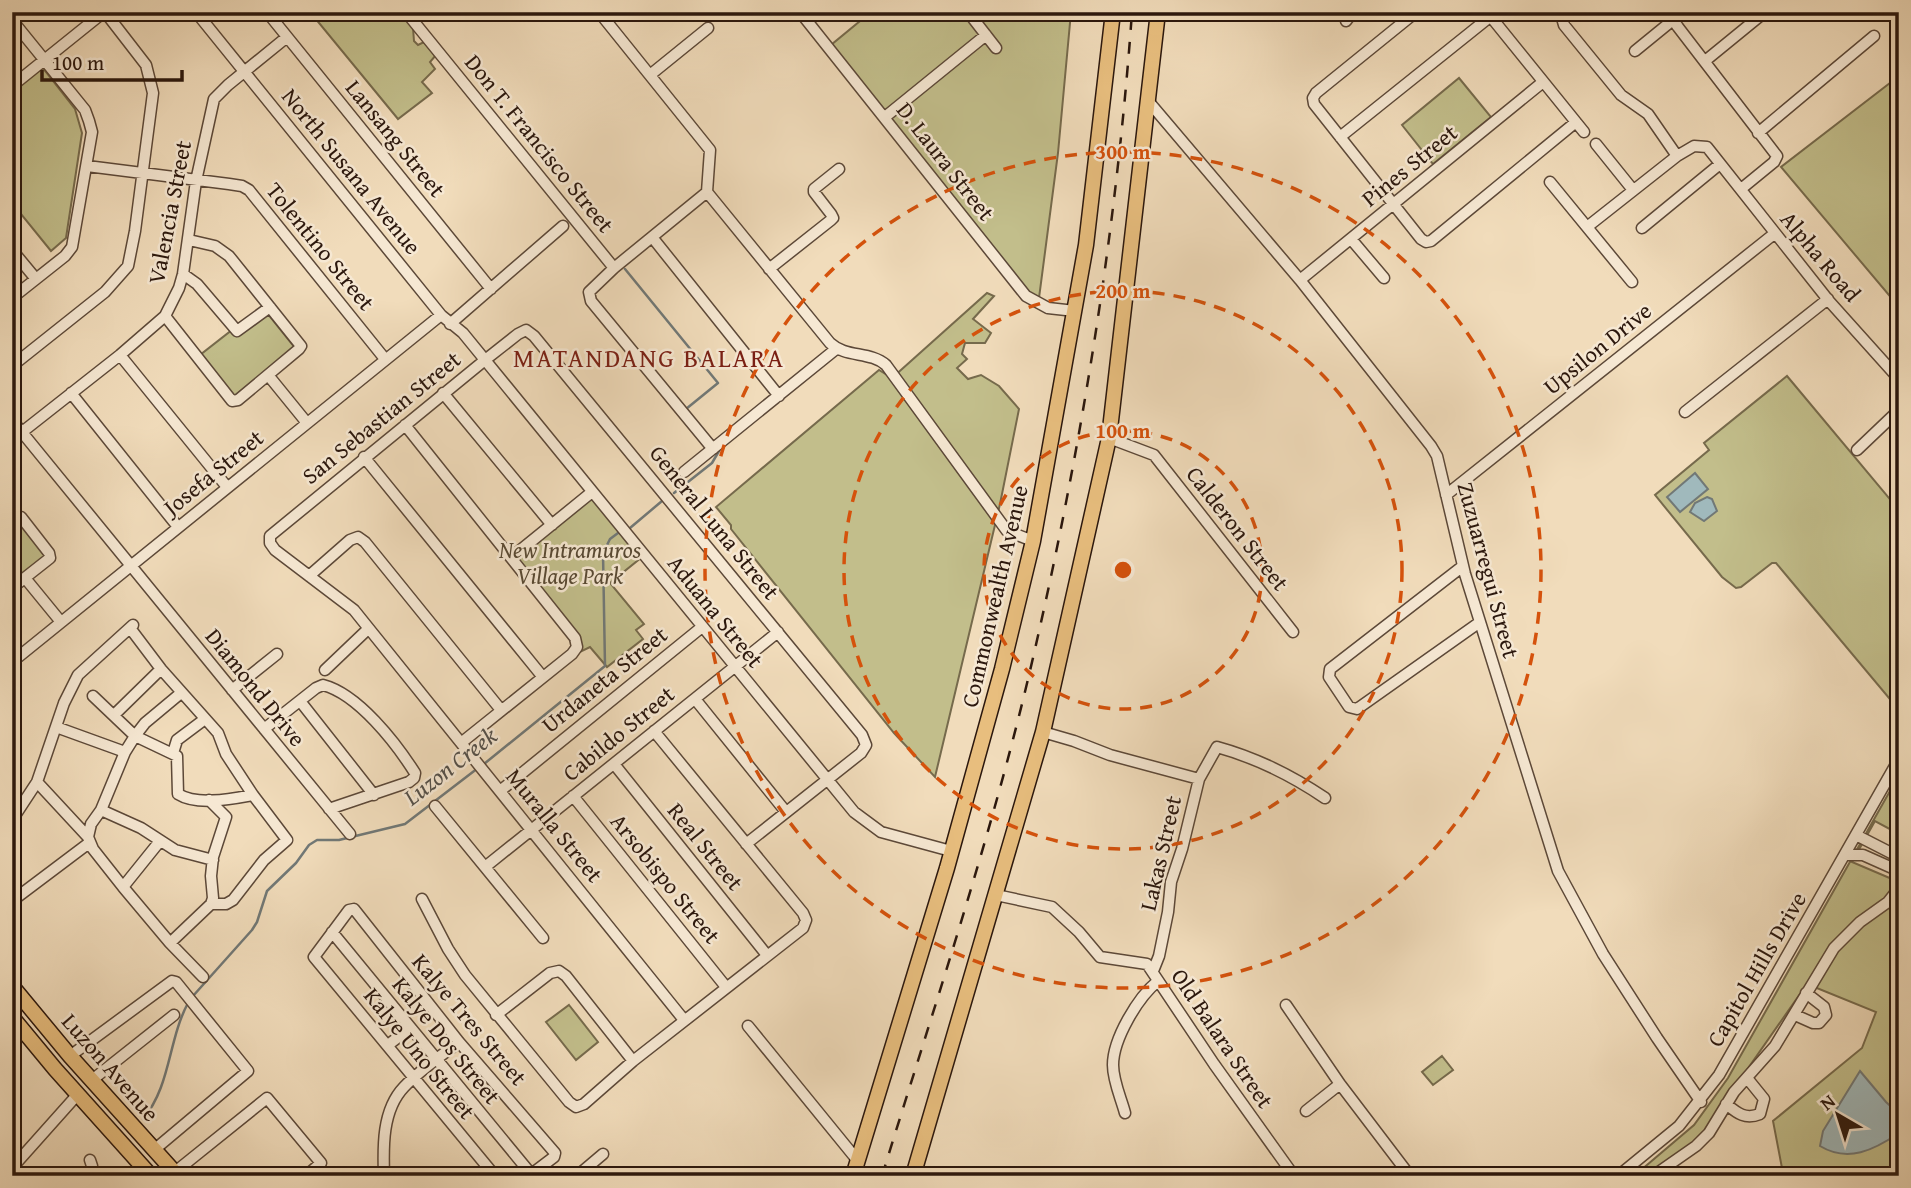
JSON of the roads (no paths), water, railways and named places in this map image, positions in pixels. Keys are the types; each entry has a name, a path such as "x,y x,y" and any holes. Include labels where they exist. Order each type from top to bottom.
{"main road":[{"name":"Commonwealth Avenue","path":"853,1176 951,851 1002,669 1033,541 1095,185 1113,12"},
{"path":"915,1175 1043,732 1108,438 1158,12"},
{"name":"Luzon Avenue","path":"12,986 70,1056 176,1174"},
{"name":"Luzon Avenue","path":"12,1017 151,1176"}],"street":[{"path":"12,86 104,12 146,65 153,93 128,266 105,292 12,366"},
{"name":"North Susana Avenue","path":"197,12 450,324"},
{"name":"Lansang Street","path":"267,12 491,289"},
{"name":"Don T. Francisco Street","path":"406,12 614,268"},
{"path":"599,12 710,150 707,192 769,269 836,349 877,358 886,365 1007,531 1033,541"},
{"name":"D. Laura Street","path":"800,12 1026,296 1048,307 1075,311"},
{"path":"968,12 996,48"},
{"path":"1416,12 1312,98 1340,137 1426,242 1431,241 1576,122"},
{"path":"1564,12 1564,25 1621,95 1648,114 1677,156 1587,227"},
{"path":"1705,61 1765,12"},
{"path":"1340,137 1489,14 1584,132"},
{"path":"1635,51 1673,16 1777,156 1774,162 1741,189"},
{"path":"12,20 85,110 92,132 72,247 65,256 12,298"},
{"path":"650,75 709,28"},
{"path":"885,117 986,35"},
{"path":"1758,133 1874,36"},
{"name":"Valencia Street","path":"12,440 165,316 180,288 197,181 214,99 287,37"},
{"name":"Pines Street","path":"1300,280 1543,82"},
{"name":"Zuzuarregui Street","path":"1149,102 1300,280 1437,456 1463,566 1558,871 1603,954 1701,1102"},
{"path":"1596,144 1633,190"},
{"name":"Alpha Road","path":"1677,156 1695,146 1707,147 1774,234 1899,379"},
{"path":"1642,228 1720,164"},
{"name":"Tolentino Street","path":"87,166 242,186 249,190 385,359"},
{"path":"769,269 833,218 814,188 839,169"},
{"path":"1550,182 1632,282"},
{"path":"707,192 614,268 589,292 591,301 713,449"},
{"path":"450,324 563,226"},
{"name":"Upsilon Drive","path":"1446,495 1774,234"},
{"path":"652,237 779,396"},
{"path":"1351,239 1384,278"},
{"path":"165,316 232,401 238,400 301,346 229,256 215,246 189,240"},
{"path":"12,250 36,279"},
{"path":"183,274 197,284 237,331 270,307"},
{"path":"1685,412 1828,299"},
{"name":"Josefa Street","path":"12,662 441,315"},
{"name":"Aduana Street","path":"450,324 463,332 826,780 867,824 881,832 951,851"},
{"name":"San Sebastian Street","path":"270,543 270,536 277,528 443,393 526,330"},
{"name":"General Luna Street","path":"526,330 534,336 862,735 866,745 861,753 826,780"},
{"path":"684,472 836,349"},
{"path":"120,355 227,487"},
{"path":"268,375 307,423"},
{"path":"443,393 552,525"},
{"path":"71,394 178,527"},
{"path":"1857,450 1899,410"},
{"name":"Diamond Drive","path":"12,420 350,834"},
{"path":"405,425 575,638 577,647 572,654 461,743"},
{"name":"Calderon Street","path":"1108,438 1154,455 1293,632"},
{"path":"364,457 542,676"},
{"path":"512,557 592,492"},
{"path":"12,518 21,517 50,558 12,588"},
{"path":"309,576 350,540 358,537 374,553 501,710"},
{"name":"Muralla Street","path":"270,543 275,550 346,603 684,1020"},
{"path":"1463,566 1330,669 1329,677 1349,707 1357,709 1480,622"},
{"path":"25,578 61,622"},
{"path":"12,825 37,782 64,703 78,675 132,626 161,669 218,733 226,754 287,840 264,860 233,900 226,904 211,904"},
{"name":"Urdaneta Street","path":"500,791 702,627"},
{"path":"325,670 368,629"},
{"name":"Cabildo Street","path":"485,867 778,632"},
{"path":"232,690 277,654"},
{"path":"114,715 161,669"},
{"path":"264,729 323,685 357,704 415,773 414,778 374,795 329,809"},
{"path":"12,901 88,840 91,824 101,810 125,752 135,736 145,723 181,693"},
{"path":"93,696 135,736 173,753 178,761 178,794 187,799 209,800 253,795"},
{"path":"695,699 786,812"},
{"path":"300,701 374,795"},
{"path":"173,753 177,740 205,719"},
{"path":"57,727 125,752"},
{"path":"422,899 457,964 496,1015 569,1102 576,1107 584,1104 766,954 803,928 806,920 654,731"},
{"name":"Lakas Street","path":"1043,732 1110,755 1199,779 1171,882 1156,976"},
{"path":"1199,779 1217,747 1245,754 1275,767 1325,798"},
{"name":"Capitol Hills Drive","path":"1618,1176 1669,1136 1701,1102 1719,1076 1899,759"},
{"name":"Real Street","path":"614,764 766,954"},
{"path":"746,844 826,780"},
{"path":"37,782 88,840 122,887 170,943 204,977"},
{"name":"Arsobispo Street","path":"573,796 726,987"},
{"path":"170,943 211,904 213,898 213,860 226,817 209,800"},
{"path":"435,806 543,938"},
{"path":"101,810 141,828 175,850 213,860"},
{"path":"1856,835 1899,857"},
{"path":"122,887 160,841"},
{"path":"1845,855 1863,855 1899,871"},
{"path":"1660,1174 1703,1140 1726,1104 1767,1058 1834,948 1860,922 1888,902 1899,888"},
{"name":"Old Balara Street","path":"996,895 1052,907 1079,932 1100,957 1142,962 1156,976 1228,1086 1294,1176"},
{"name":"Kalye Tres Street","path":"332,932 349,910 354,909 459,1042 555,1155 530,1175"},
{"name":"Kalye Uno Street","path":"332,932 314,957 495,1176"},
{"name":"Kalye Dos Street","path":"332,932 530,1175"},
{"path":"496,1015 550,974 559,971 566,976 633,1061"},
{"path":"1125,1113 1113,1072 1114,1051 1141,997 1156,976"},
{"path":"70,1056 174,981 248,1071 154,1150"},
{"path":"1795,1014 1814,1023 1819,1023 1826,1015 1824,1006 1806,993"},
{"path":"1286,1005 1340,1084 1410,1176"},
{"path":"92,1080 174,1015"},
{"path":"748,1026 858,1161"},
{"path":"388,1045 410,1028"},
{"path":"384,1176 383,1144 388,1121 399,1093 459,1042"},
{"path":"1726,1104 1748,1117 1760,1114 1764,1099 1747,1078"},
{"path":"1306,1111 1340,1084"},
{"path":"14,1161 78,1094"},
{"path":"176,1174 263,1098 267,1098 321,1163 306,1176"},
{"path":"583,1174 603,1154"},
{"path":"89,1176 92,1166 90,1160"}],"water":[{"path":"1695,473 1708,489 1680,512 1667,497"},
{"path":"1707,497 1712,499 1717,511 1704,521 1690,512 1695,503"},
{"path":"1860,1071 1899,1114 1899,1133 1880,1145 1861,1152 1841,1154 1830,1151 1820,1146 1823,1131"}],"waterway":[{"name":"Luzon Creek","path":"625,269 718,383 686,409"},
{"name":"Luzon Creek","path":"674,493 712,463 719,451"},
{"name":"Luzon Creek","path":"630,528 662,501"},
{"name":"Luzon Creek","path":"484,764 605,666 603,553 610,539 618,533"},
{"name":"Luzon Creek","path":"193,996 252,930 267,891 296,863 309,845 317,840 339,840 405,824 478,768"},
{"name":"Luzon Creek","path":"143,1119 159,1092 176,1032 188,1003"}],"railway":[{"path":"882,1176 960,927 996,801 1047,593 1094,346 1116,179 1132,12"}],"district":[{"name":"MATANDANG BALARA","path":"649,357"}],"park label":[{"name":"New Intramuros Village Park","path":"570,562"}]}
